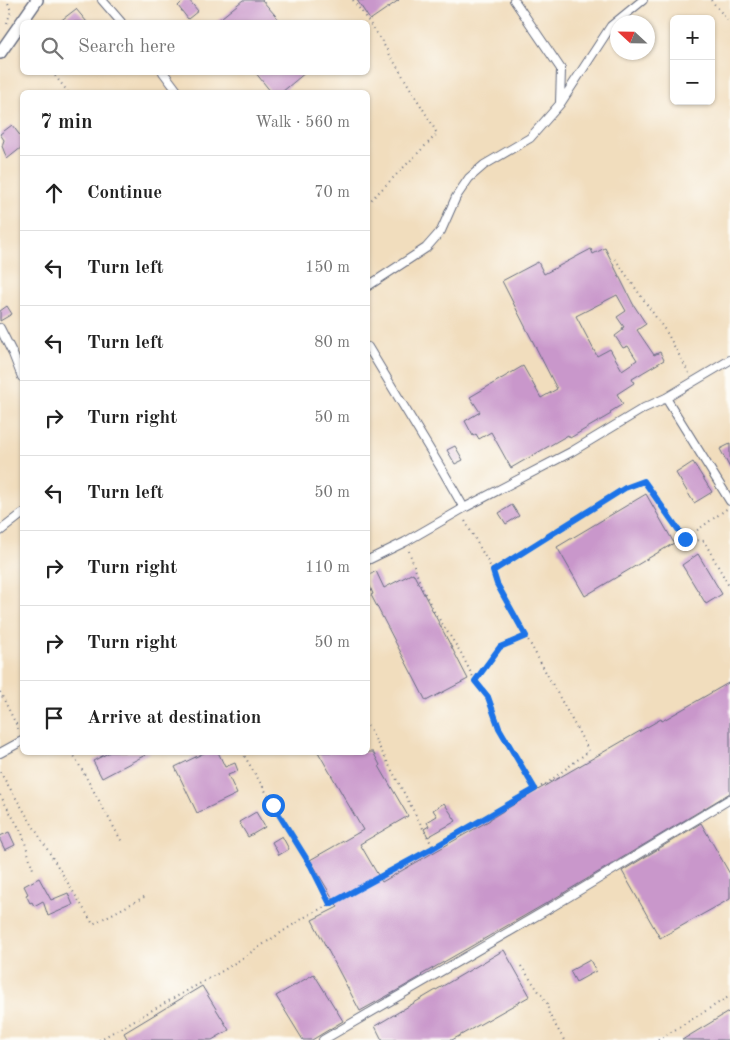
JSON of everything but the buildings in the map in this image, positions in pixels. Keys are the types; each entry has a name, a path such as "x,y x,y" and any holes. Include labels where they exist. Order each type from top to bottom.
{"street":[{"path":"23,20 37,0"},
{"path":"102,0 119,20"},
{"path":"514,0 561,69 560,104"},
{"path":"370,285 426,248 441,231 456,197 469,178 484,165 530,138 560,104 611,26 643,0"},
{"path":"0,53 20,24"},
{"path":"165,75 176,90"},
{"path":"0,328 20,372"},
{"path":"370,350 439,464 461,509"},
{"path":"370,559 571,452 644,408 666,398 730,360"},
{"path":"666,398 730,501"},
{"path":"0,531 20,516"},
{"path":"0,753 20,742"},
{"path":"323,1040 555,905 730,799"}],"path":[{"path":"6,26 11,11 7,0"},
{"path":"353,0 367,20"},
{"path":"711,0 730,23"},
{"path":"370,24 437,134 370,201"},
{"path":"54,75 66,90"},
{"path":"615,259 667,333 693,381"},
{"path":"493,571 625,488 644,481 685,539 704,541 730,588"},
{"path":"685,539 730,507"},
{"path":"99,1040 224,970 305,917 546,784 589,751 497,584 493,571 461,509"},
{"path":"405,542 421,586 434,611 461,653 475,681 488,697 499,728 535,789"},
{"path":"475,681 500,647 526,636"},
{"path":"0,692 20,732"},
{"path":"370,730 433,848"},
{"path":"74,755 122,842"},
{"path":"244,755 311,866 330,904"},
{"path":"0,772 93,924 146,896"},
{"path":"0,795 22,833 33,869"},
{"path":"521,966 547,1003 549,1014 564,1040"},
{"path":"658,1040 730,996"}],"route":[{"path":"273,805 311,866 330,904 433,848 535,789 499,728 488,697 475,681 500,647 526,636 497,584 493,571 625,488 644,481 685,539"}]}
